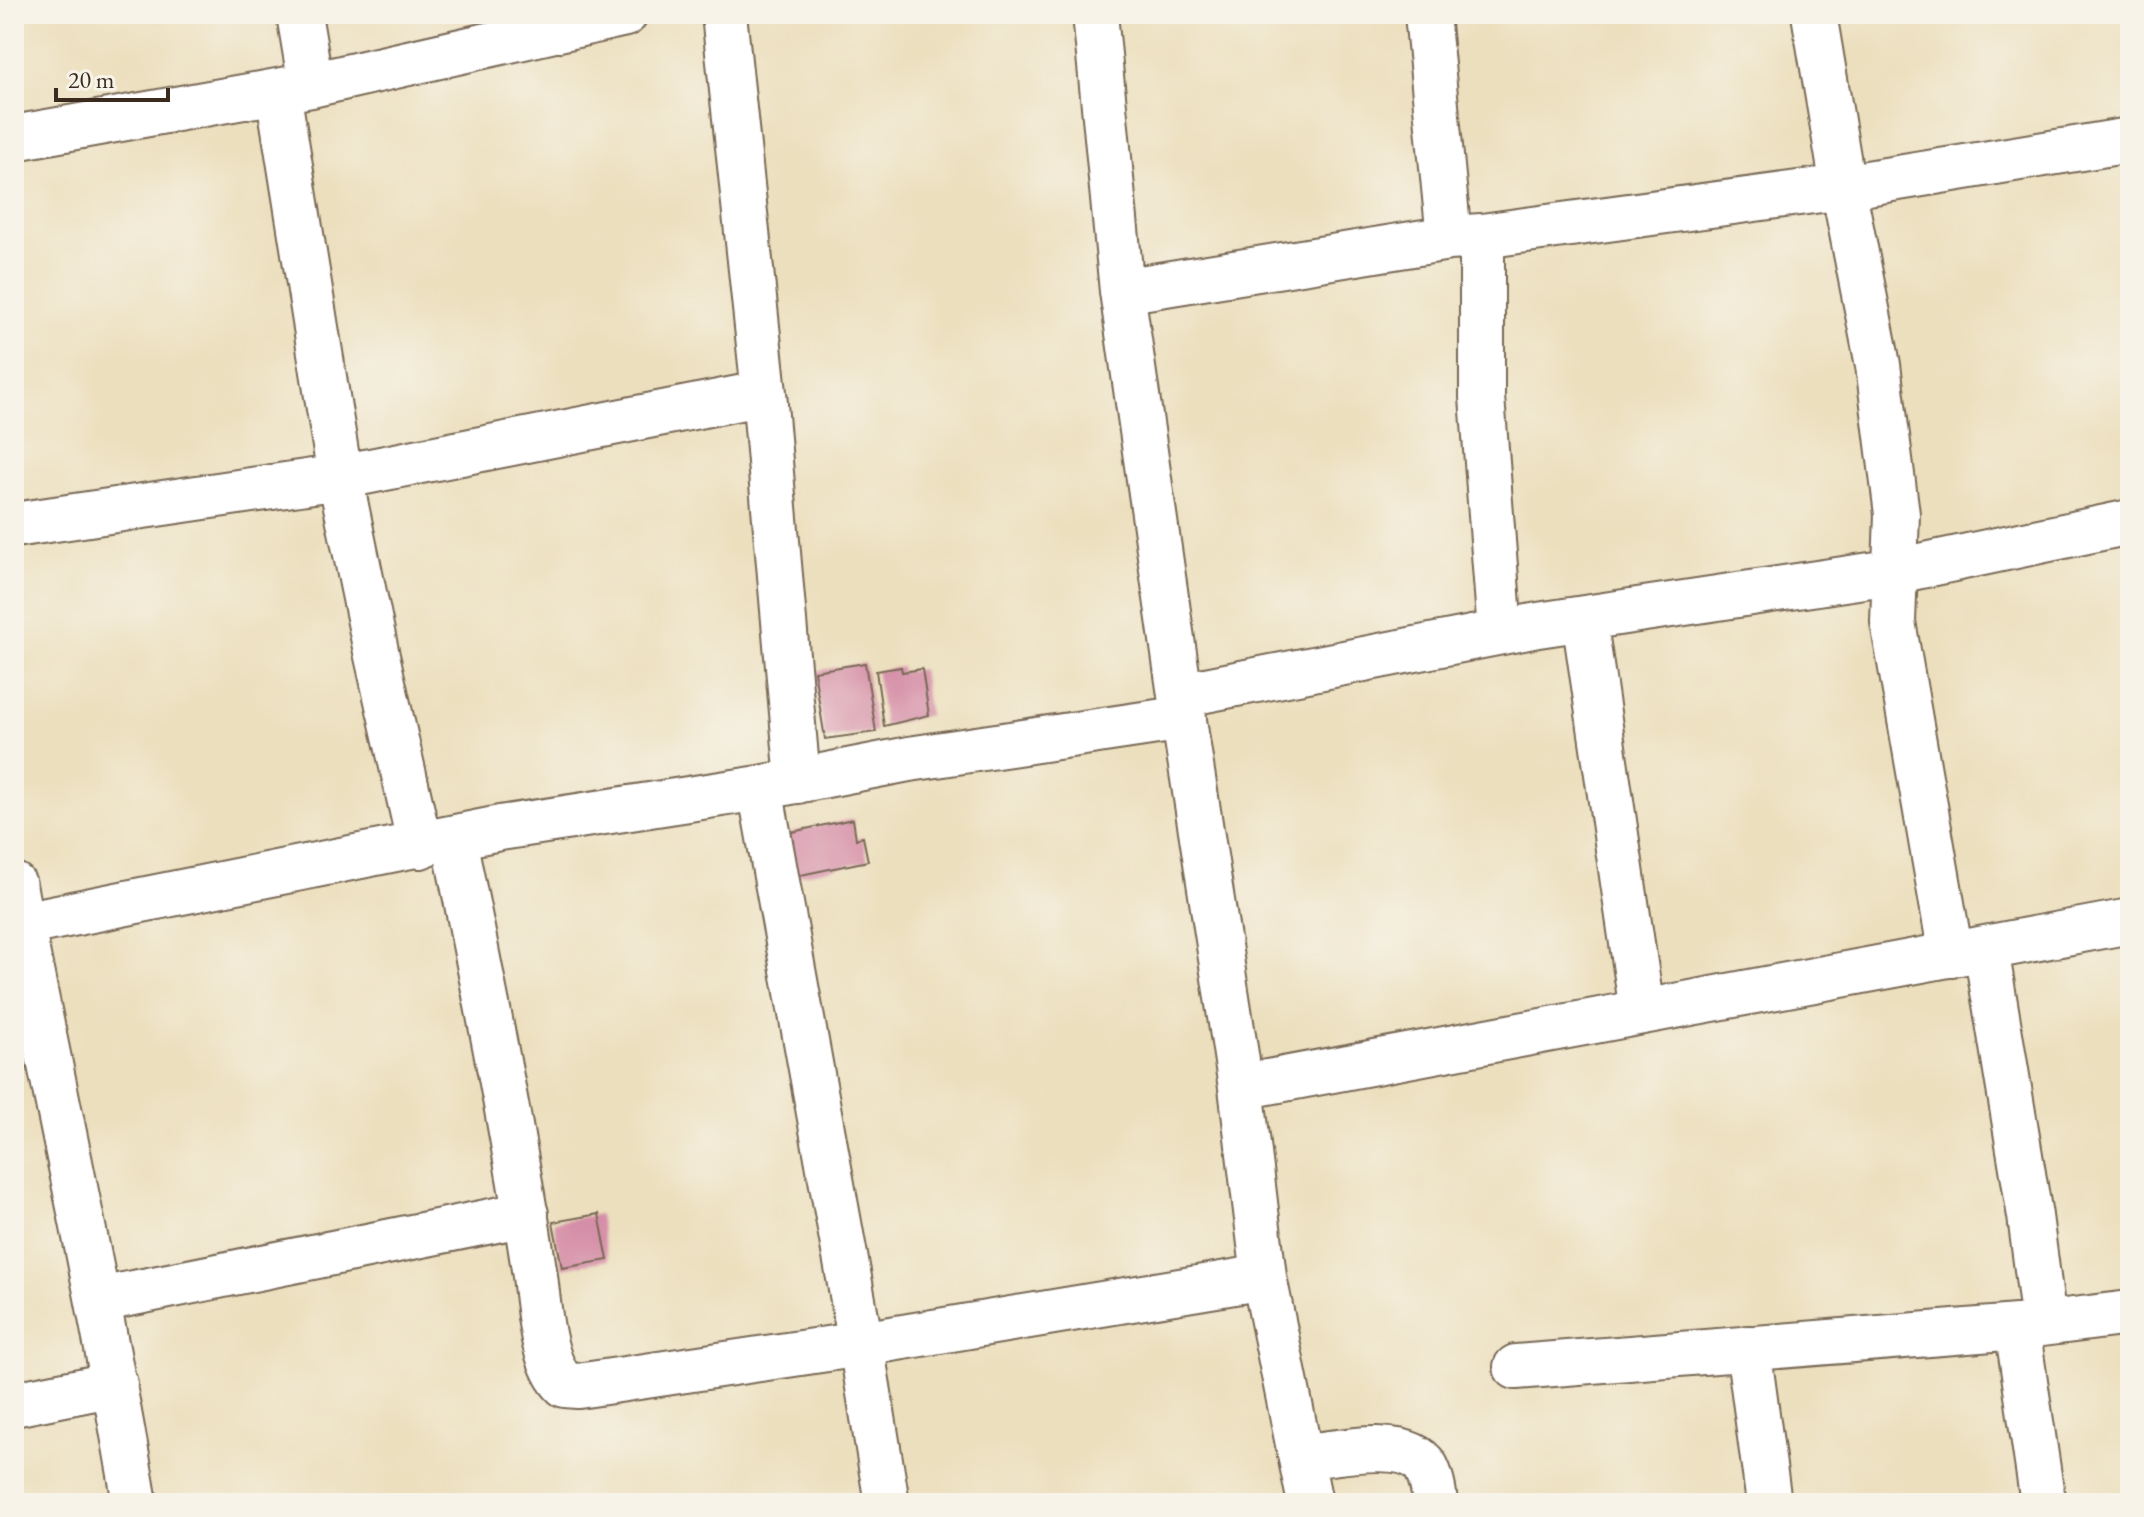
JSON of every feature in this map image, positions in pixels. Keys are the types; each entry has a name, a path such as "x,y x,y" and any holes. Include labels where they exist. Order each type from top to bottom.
{"street":[{"path":"299,14 295,88 340,477 377,656 437,842 516,1153 546,1345 558,1378 565,1385 578,1386 861,1344 1264,1277"},
{"path":"724,14 764,393 779,785 887,1503"},
{"path":"1095,14 1122,291 1241,1087 1264,1277 1310,1503"},
{"path":"1427,14 1466,237 1500,632"},
{"path":"1814,14 1843,187 1878,365 1897,514 1897,571 1892,603 1895,634 1968,952 2031,1325 2043,1503"},
{"path":"14,138 295,88 618,15"},
{"path":"1122,291 1466,237 1843,187 2130,140"},
{"path":"14,525 340,477 764,393"},
{"path":"135,1503 99,1300 23,990 18,904 437,842 500,828 779,785 1182,706 1500,632 1897,571 2130,522"},
{"path":"1584,618 1642,1011"},
{"path":"1241,1087 2130,921"},
{"path":"99,1300 526,1214"},
{"path":"1516,1367 2031,1325 2130,1313"},
{"path":"1748,1348 1769,1503"},
{"path":"14,1404 115,1384"},
{"path":"1301,1457 1380,1449 1410,1452 1426,1466 1435,1503"}],"building":[{"path":"865,663 876,732 825,739 814,671"},
{"path":"901,667 902,672 922,669 929,715 884,726 876,671"},
{"path":"853,819 856,839 863,837 868,861 791,877 782,834"},
{"path":"599,1214 608,1260 562,1268 553,1222"}]}
